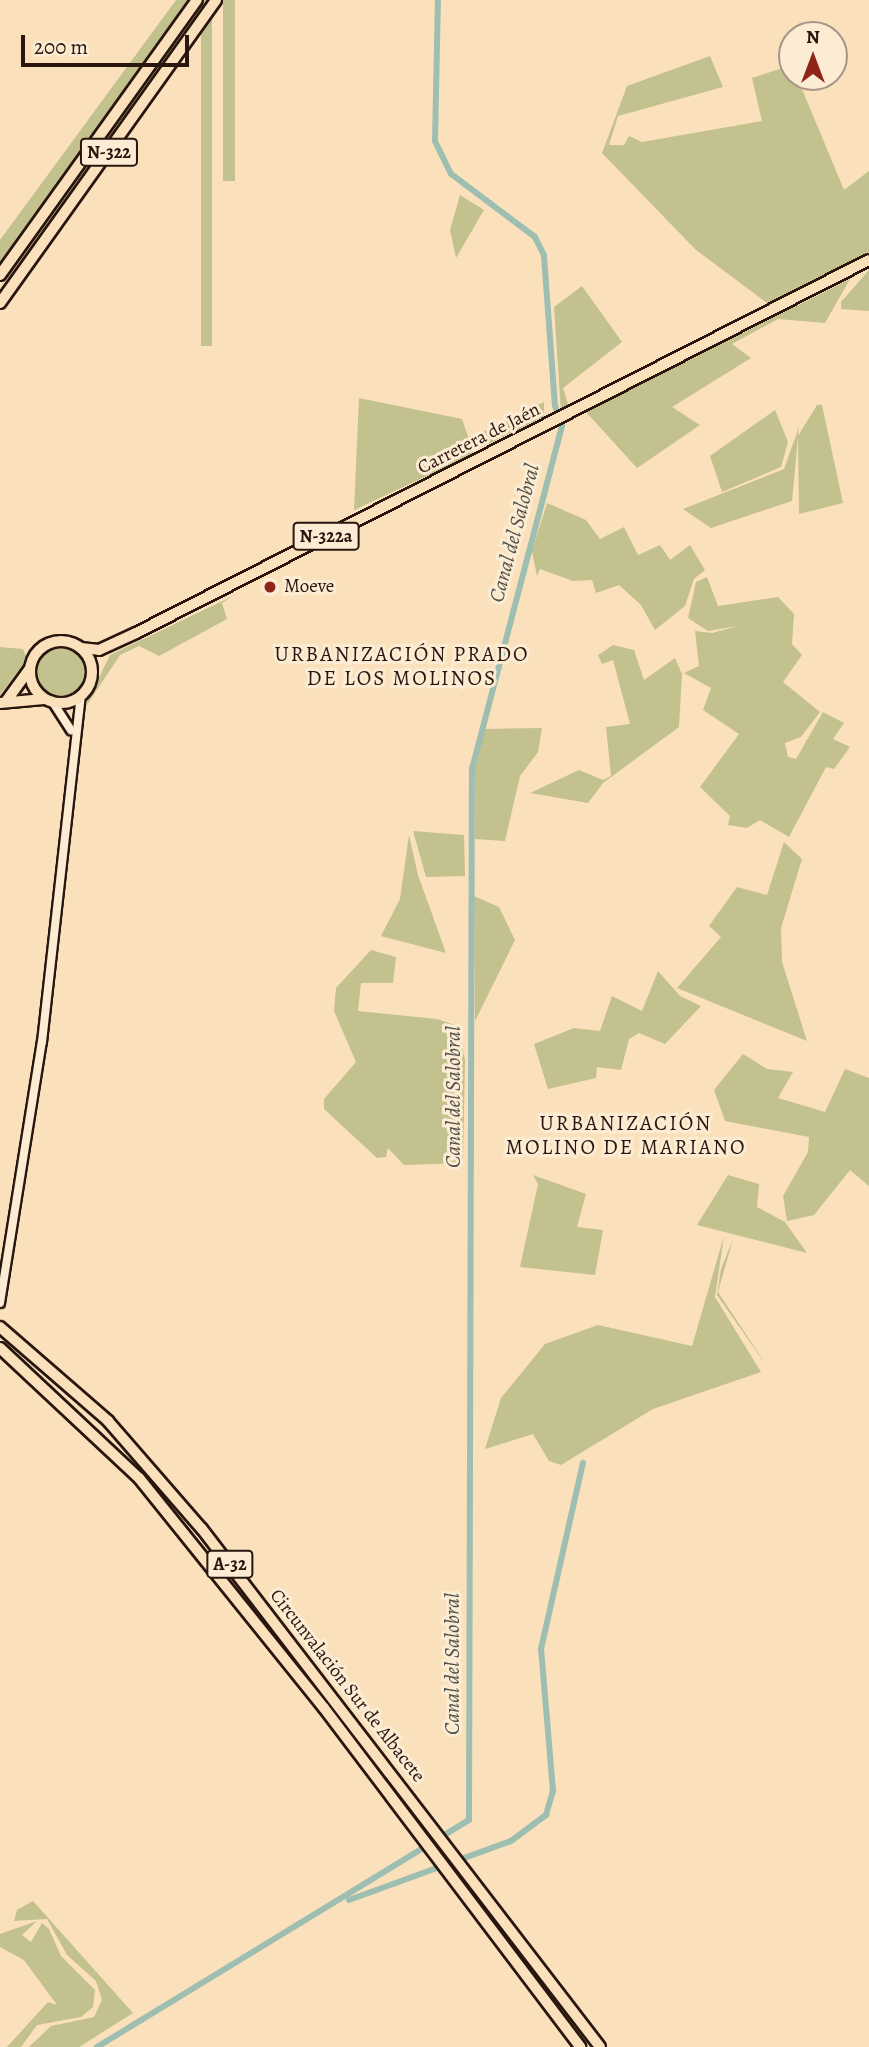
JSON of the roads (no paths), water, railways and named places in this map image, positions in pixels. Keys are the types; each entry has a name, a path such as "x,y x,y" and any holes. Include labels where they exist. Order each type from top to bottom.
{"highway":[{"name":"N-322","path":"0,275 197,0"},
{"name":"N-322","path":"0,303 216,0"},
{"name":"Carretera de Jaén","path":"81,648 104,648 869,260"},
{"name":"N-322a","path":"3,702 50,644 81,648"},
{"path":"81,648 92,676"},
{"path":"81,696 104,648"},
{"path":"31,666 34,688 49,700"},
{"name":"N-322a","path":"3,702 81,696"},
{"name":"Circunvalación Sur de Albacete","path":"0,1327 152,1469 422,1811 600,2047"},
{"name":"Circunvalación Sur de Albacete","path":"0,1348 15,1359 139,1478 410,1823 580,2047"}],"street":[{"path":"0,1303 42,1042 72,736 81,696"},
{"path":"49,700 67,718 72,736"}],"waterway":[{"name":"Canal del Salobral","path":"97,2047 469,1820 472,769 562,426 555,406 544,255 535,237 451,174 435,141 438,0"},
{"path":"349,1900 511,1841 546,1815 553,1791 541,1649 583,1463"}],"place":[{"name":"Moeve","path":"270,587"}],"district":[{"name":"URBANIZACIÓN PRADO DE LOS MOLINOS","path":"402,666"},
{"name":"URBANIZACIÓN MOLINO DE MARIANO","path":"626,1135"}]}
